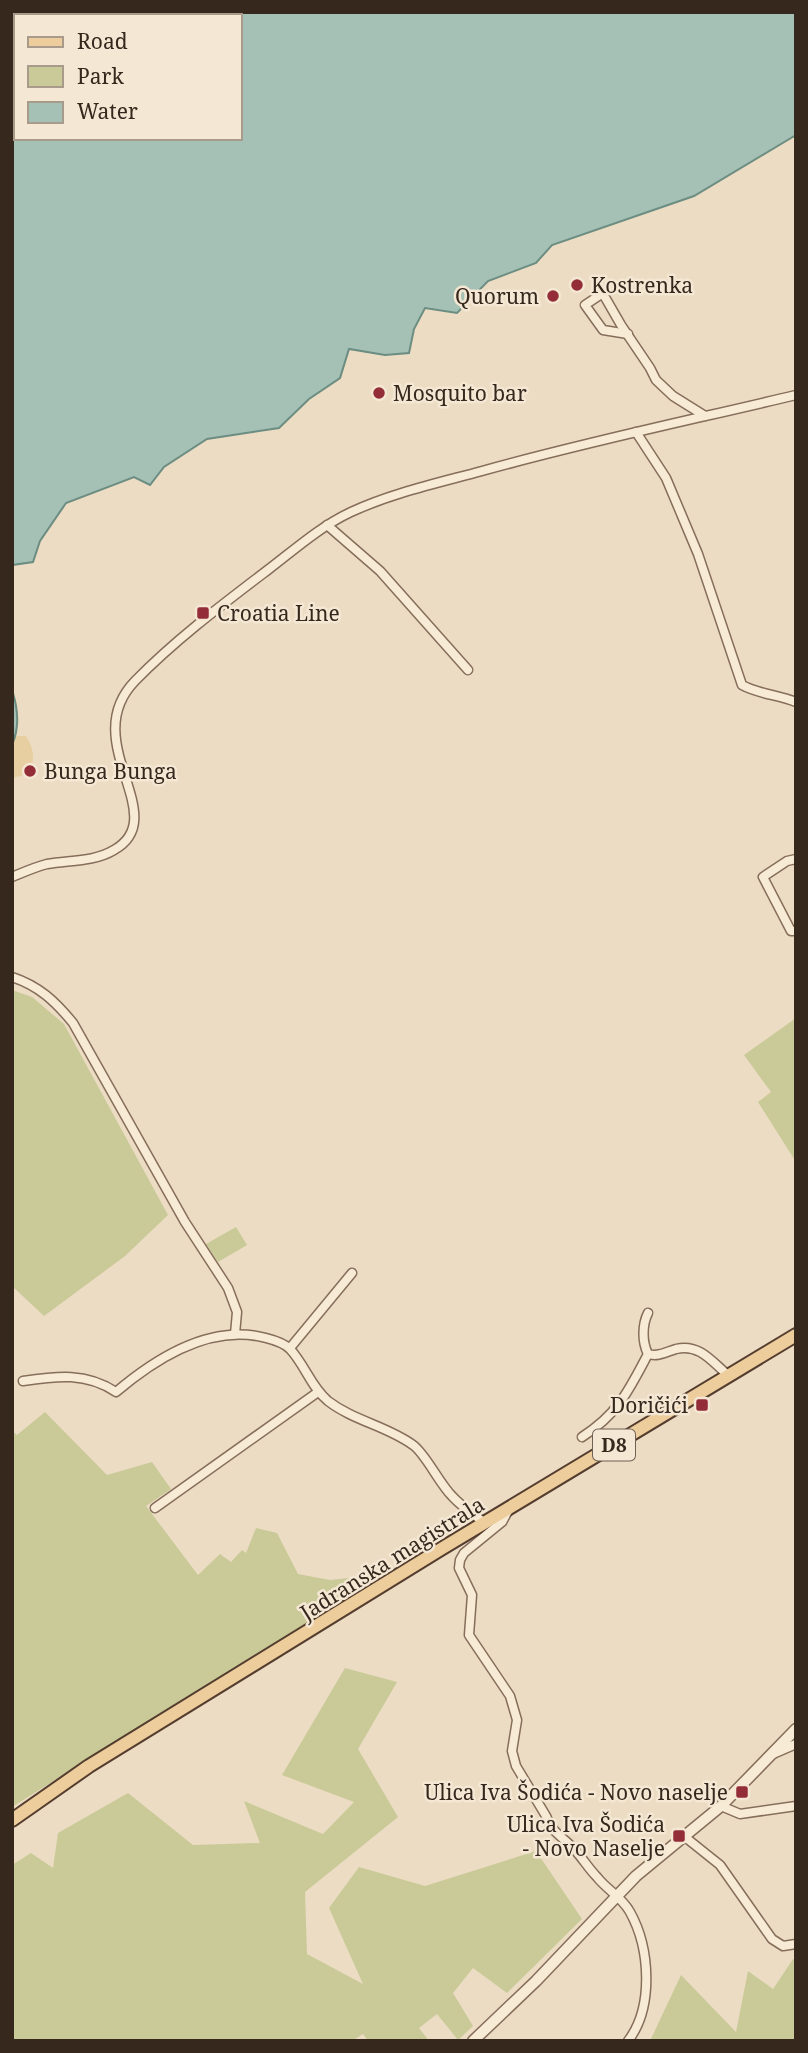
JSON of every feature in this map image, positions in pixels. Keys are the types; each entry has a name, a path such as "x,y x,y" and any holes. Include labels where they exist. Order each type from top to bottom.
{"main road":[{"name":"Jadranska magistrala","path":"12,1820 89,1766 796,1335"}],"street":[{"path":"628,334 603,330 585,305 603,293 650,368 656,380 673,396 705,416"},
{"path":"12,877 44,865 89,859 108,853 126,840 135,820 135,806 114,740 116,715 126,693 136,680 190,631 327,525 388,497 525,459 796,394"},
{"path":"636,432 666,478 698,554 742,685 796,702"},
{"path":"327,525 380,571 468,670"},
{"path":"796,859 787,861 763,877 790,931 796,931"},
{"path":"12,976 29,982 52,998 73,1023 185,1222 228,1288 237,1312 235,1334"},
{"path":"290,1348 352,1273"},
{"path":"582,1437 602,1424 622,1403 648,1354 644,1326 648,1313"},
{"path":"23,1381 61,1375 77,1376 116,1392 137,1374 182,1348 200,1341 235,1334 278,1341 290,1348 318,1392 347,1414 390,1432 416,1447 452,1497 485,1523"},
{"path":"648,1354 691,1349 706,1355 729,1376"},
{"path":"155,1508 318,1392"},
{"path":"508,1509 502,1522 473,1545 460,1560 459,1568 472,1595 469,1635 510,1696 517,1720 512,1751 516,1766 548,1825 572,1846 598,1880 617,1895 629,1910 638,1930 646,1965 642,2006 628,2041"},
{"path":"473,2041 538,1979 636,1876 721,1805 796,1729"},
{"path":"768,1756 796,1744"},
{"path":"721,1805 740,1814 796,1806"},
{"path":"685,1837 720,1865 772,1939 783,1946 796,1944"}],"green space":[{"path":"12,990 32,997 64,1024 168,1215 125,1256 44,1316 12,1286"},
{"path":"796,1018 796,1162 758,1102 771,1092 744,1055"},
{"path":"236,1227 247,1245 218,1262 206,1244"},
{"path":"45,1412 107,1475 152,1462 171,1489 146,1506 198,1575 220,1554 231,1562 242,1550 246,1553 256,1528 277,1533 298,1574 330,1580 349,1578 360,1590 12,1807 12,1431 17,1435"},
{"path":"345,1668 397,1682 358,1749 398,1817 305,1892 307,1954 363,1984 329,1908 359,1867 425,1886 536,1851 582,1919 507,1993 473,1968 453,1993 473,2026 458,2040 437,2014 419,2028 429,2041 368,2041 363,2034 352,2041 12,2041 12,1865 31,1853 53,1868 58,1833 128,1793 193,1845 260,1843 244,1801 323,1834 354,1802 282,1775"},
{"path":"793,1959 796,1961 796,2041 650,2041 681,1975 736,2032 748,1971 773,1989"}],"sand":[{"path":"16,736 26,736 31,745 33,759 28,774 12,778 12,745"}],"water":[{"path":"12,12 796,12 796,135 694,196 552,245 536,263 488,281 457,313 425,308 414,329 409,353 385,355 349,349 340,378 309,399 279,428 207,439 164,467 150,485 134,477 66,503 40,541 33,562 12,565"},
{"path":"12,690 17,718 12,745"}],"place":[{"name":"Kostrenka","path":"577,285"},
{"name":"Quorum","path":"553,296"},
{"name":"Mosquito bar","path":"379,393"},
{"name":"Croatia Line","path":"203,613"},
{"name":"Bunga Bunga","path":"30,771"},
{"name":"Doričići","path":"702,1405"},
{"name":"Ulica Iva Šodića - Novo naselje","path":"742,1792"},
{"name":"Ulica Iva Šodića - Novo Naselje","path":"679,1836"}]}
